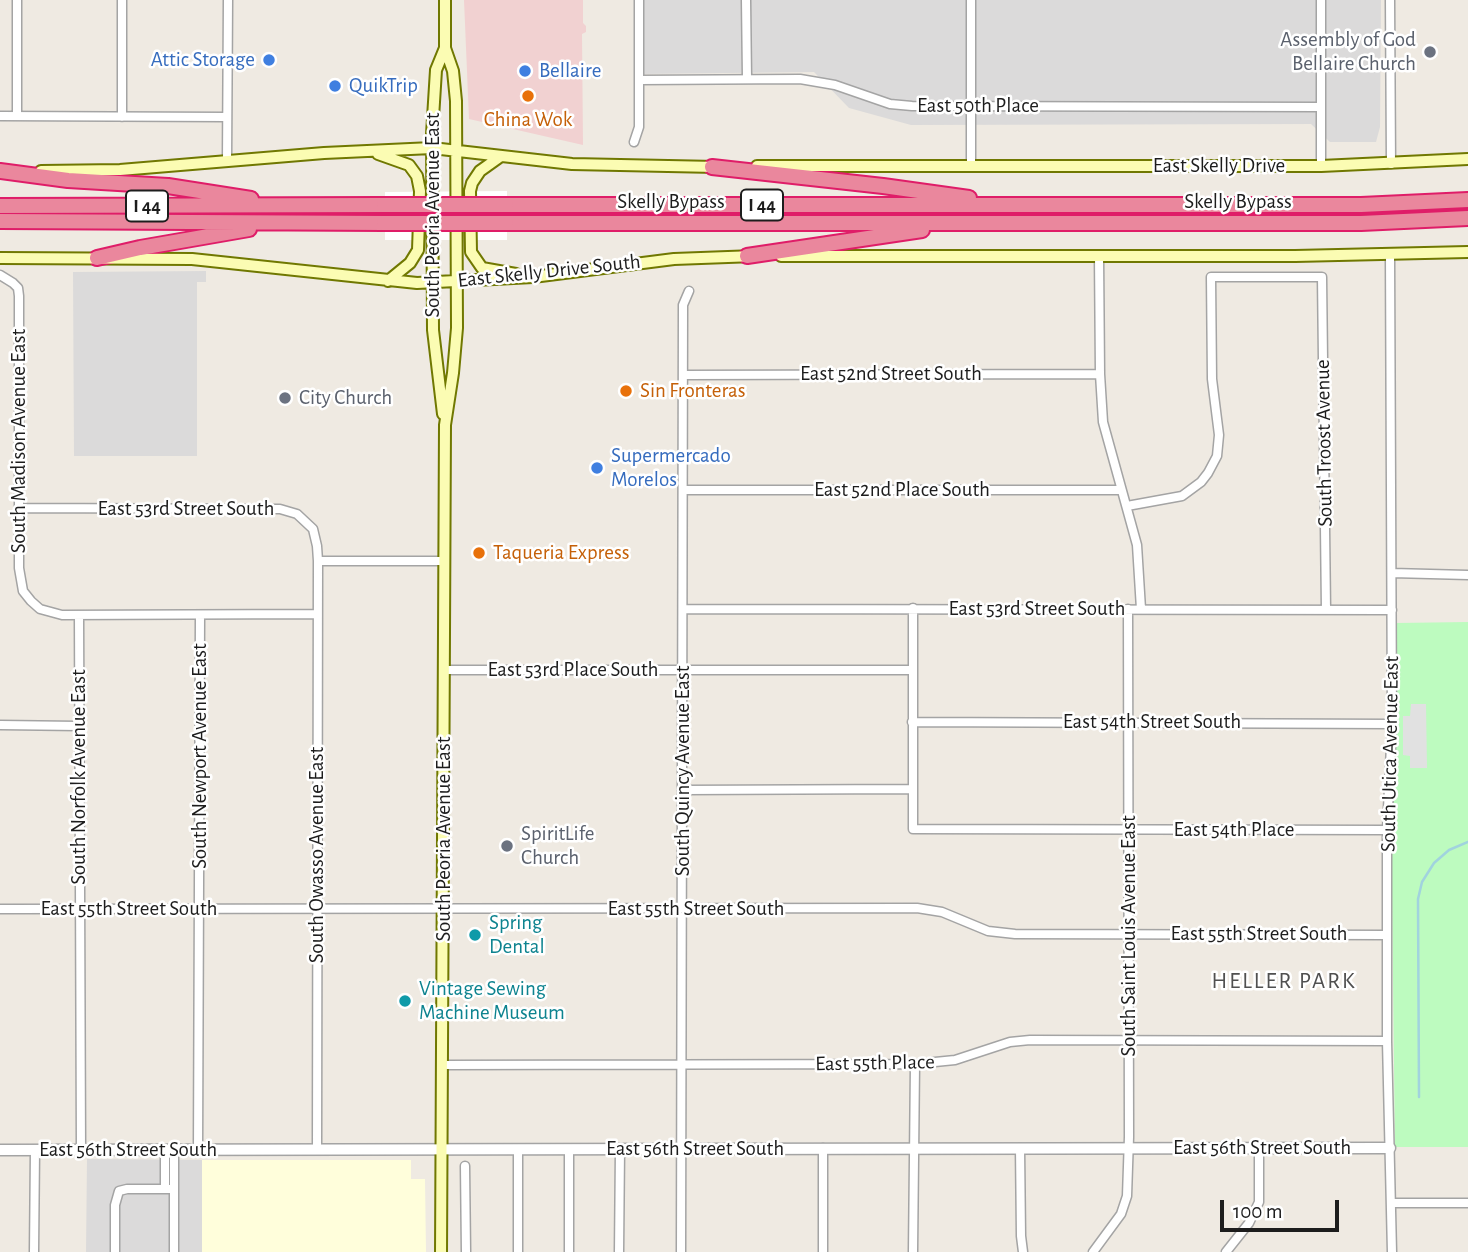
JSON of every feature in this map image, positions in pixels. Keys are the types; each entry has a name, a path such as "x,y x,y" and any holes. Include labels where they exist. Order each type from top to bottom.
{"highway":[{"path":"712,167 883,186 1019,206"},
{"path":"0,171 68,180 167,186 294,206"},
{"name":"Skelly Bypass","path":"0,206 1347,205 1468,200"},
{"name":"Skelly Bypass","path":"0,221 1361,223 1468,218"},
{"path":"97,258 281,223"},
{"path":"747,256 841,244 961,223"}],"main road":[{"name":"South Peoria Avenue East","path":"441,1252 445,425 457,328 457,150 453,71 445,48 445,0"},
{"name":"South Peoria Avenue East","path":"445,48 436,69 432,102 432,282 435,358 445,425"},
{"path":"0,171 120,170 432,148 595,165 971,166"},
{"path":"369,151 404,161 414,170 419,183 418,250 410,263 388,281"},
{"path":"501,156 480,171 472,183 471,252 482,268 533,277"},
{"name":"East Skelly Drive","path":"971,166 1321,166 1468,159"},
{"path":"1099,256 1390,256 1468,252"},
{"name":"East Skelly Drive South","path":"0,258 192,259 388,281 456,282 533,277 662,260 747,256 1099,256"}],"street":[{"path":"17,0 17,116"},
{"path":"122,0 122,117"},
{"path":"227,161 228,0"},
{"path":"634,142 639,127 639,0"},
{"path":"746,0 747,78"},
{"path":"971,0 971,166"},
{"path":"1321,0 1321,166"},
{"path":"1390,0 1391,164"},
{"name":"East 50th Place","path":"639,80 747,78 820,81 890,104 971,107 1321,107"},
{"path":"0,116 227,117"},
{"path":"1099,256 1103,422 1137,545 1141,609"},
{"name":"South Utica Avenue East","path":"1390,256 1392,724 1387,830 1387,1041 1392,1252"},
{"name":"South Madison Avenue East","path":"0,275 18,288 19,296 20,580 23,591 40,609 52,614 79,615"},
{"name":"South Troost Avenue","path":"1128,506 1182,496 1201,482 1217,456 1219,435 1212,379 1211,277 1322,277 1326,610"},
{"name":"South Quincy Avenue East","path":"681,1252 683,305 689,291"},
{"name":"East 52nd Street South","path":"683,375 1100,374"},
{"name":"East 52nd Place South","path":"684,491 1121,490"},
{"name":"East 53rd Street South","path":"19,508 288,510 304,519 313,529 318,561"},
{"path":"318,561 444,561"},
{"name":"South Owasso Avenue East","path":"317,1150 318,561"},
{"path":"1392,573 1468,575"},
{"path":"683,790 912,789 913,608"},
{"name":"East 53rd Street South","path":"683,609 1392,610"},
{"name":"South Saint Louis Avenue East","path":"1093,1252 1116,1223 1125,1206 1129,1148 1128,609"},
{"path":"79,615 316,614"},
{"name":"South Norfolk Avenue East","path":"79,615 80,1150"},
{"name":"South Newport Avenue East","path":"198,1150 200,615"},
{"name":"East 53rd Place South","path":"444,670 912,670"},
{"name":"East 54th Street South","path":"912,722 1392,724"},
{"path":"0,725 79,726"},
{"name":"East 54th Place","path":"912,789 913,830 1387,830"},
{"name":"East 55th Street South","path":"0,909 917,908 942,912 974,926 1000,933 1387,935"},
{"name":"East 55th Place","path":"443,1065 915,1064 955,1060 1010,1042 1387,1041"},
{"path":"913,1252 915,1064"},
{"path":"823,1148 823,1252"},
{"path":"1226,1252 1249,1223 1259,1202 1259,1148"},
{"name":"East 56th Street South","path":"0,1150 1390,1148"},
{"path":"169,1149 174,1252"},
{"path":"517,1252 518,1149"},
{"path":"569,1149 569,1252"},
{"path":"619,1252 620,1149"},
{"path":"1020,1149 1023,1252"},
{"path":"34,1252 35,1150"},
{"path":"465,1166 466,1252"},
{"path":"115,1252 115,1205 119,1191 169,1189"},
{"path":"1392,1203 1468,1203"}],"shaded area":[{"name":"Bellaire","path":"464,0 583,0 583,23 586,32 582,34 583,145 469,119"},
{"path":"644,0 1381,0 1380,127 1376,142 1330,142 1311,124 911,125 849,108 814,72 642,74"},
{"path":"206,271 206,282 197,282 197,456 74,456 73,272"},
{"path":"1411,704 1426,704 1427,768 1410,768 1410,756 1403,755 1403,716 1410,716"},
{"path":"87,1159 202,1160 202,1252 86,1252"},
{"path":"202,1160 411,1160 411,1179 425,1179 426,1252 202,1252"}],"green space":[{"name":"HELLER PARK","path":"1468,622 1468,1147 1395,1147 1391,812 1396,776 1396,623"}],"pier":[{"path":"507,191 507,240 385,240 385,192"}],"waterway":[{"path":"1419,1097 1418,899 1422,882 1434,863 1449,850 1468,842"}],"place":[{"name":"Assembly of God Bellaire Church","path":"1430,52"},
{"name":"Attic Storage","path":"269,60"},
{"name":"Bellaire","path":"525,71"},
{"name":"QuikTrip","path":"335,86"},
{"name":"China Wok","path":"528,96"},
{"name":"Sin Fronteras","path":"626,391"},
{"name":"City Church","path":"285,398"},
{"name":"Supermercado Morelos","path":"597,468"},
{"name":"Taqueria Express","path":"479,553"},
{"name":"SpiritLife Church","path":"507,846"},
{"name":"Spring Dental","path":"475,935"},
{"name":"Vintage Sewing Machine Museum","path":"405,1001"}],"district":[{"name":"HELLER PARK","path":"1284,981"}]}
